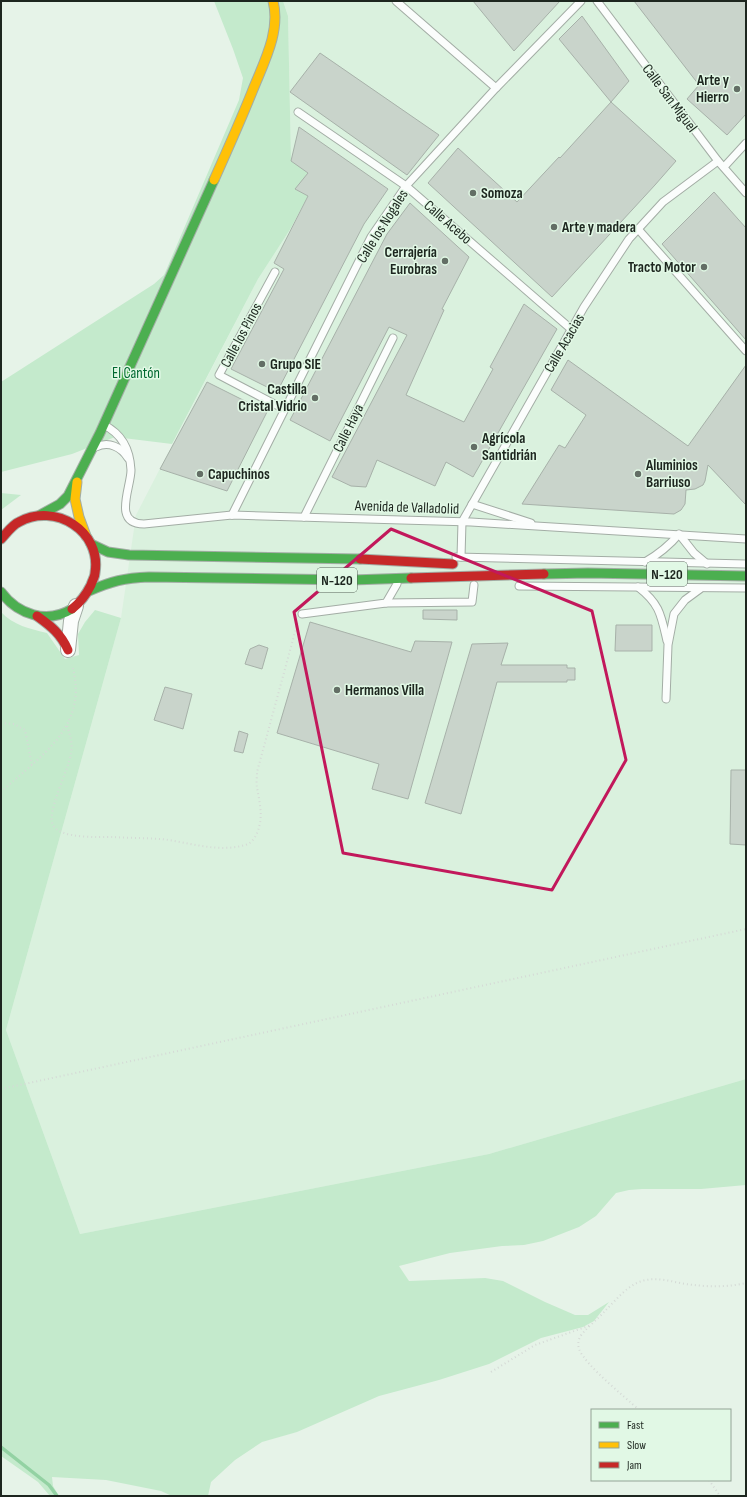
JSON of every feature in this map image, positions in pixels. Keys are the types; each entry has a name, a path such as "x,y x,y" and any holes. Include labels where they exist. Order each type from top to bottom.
{"main road":[{"path":"40,515 60,504 68,496 78,480 102,429 243,115 268,53 274,30 275,9 273,1"},
{"path":"78,480 75,499 79,517 86,536"},
{"name":"N-120","path":"1,538 19,521 40,515 51,515 65,518 75,524 91,544 95,557 96,569 89,591 76,606 57,615 37,616 24,612 14,606 1,592"},
{"name":"N-120","path":"91,544 108,552 129,555 358,559 588,573 746,576"},
{"name":"N-120","path":"89,591 109,582 127,578 149,577 352,580 588,573"},
{"path":"37,616 62,636 68,650"}],"street":[{"path":"68,650 71,622 76,606"}],"lane":[{"path":"396,1 496,88"},
{"name":"Calle los Nogales","path":"232,514 371,237 406,186 496,88 581,1"},
{"name":"Calle San Miguel","path":"597,1 718,161 746,194"},
{"name":"Calle Acebo","path":"298,112 406,186 571,330"},
{"path":"724,167 746,143"},
{"name":"Calle Acacias","path":"461,557 462,522 584,307 629,239 663,202 718,161"},
{"path":"638,230 746,351"},
{"name":"Calle los Pinos","path":"275,272 219,375 284,408"},
{"name":"Calle Haya","path":"304,518 393,338"},
{"path":"102,429 103,442 106,444"},
{"name":"Avenida de Valladolid","path":"102,429 114,430 119,435 127,449 131,471 126,493 126,514 130,520 136,524 160,523 232,514 304,518 462,522 746,539"},
{"path":"91,452 97,447 106,444 114,445 121,449 130,460"},
{"path":"472,504 542,526"},
{"path":"645,562 668,546 679,534 694,553 707,564"},
{"path":"358,559 396,556 746,564"},
{"path":"352,580 397,584 451,585"},
{"path":"386,602 397,584"},
{"path":"302,614 386,602 472,602 474,585"},
{"path":"512,586 700,589 746,588"},
{"path":"638,587 649,596 661,613 668,645"},
{"path":"666,699 668,645 674,614 685,600 700,589"}],"path":[{"path":"67,726 72,742 71,752 67,771 53,804 51,818 53,825 57,830 74,836 162,840 210,847 229,847 249,843 254,838 260,826 257,772 298,620 302,614"},
{"path":"1,792 40,758 67,726 76,699 73,670 68,650"},
{"path":"1,723 14,724 25,730 32,765"},
{"path":"1,1089 746,929"},
{"path":"638,1409 589,1363 579,1349 578,1344 581,1334 594,1323 621,1294 634,1284 646,1280 664,1280 694,1285 726,1287 746,1283"},
{"path":"491,1372 536,1346 594,1323"},
{"path":"710,1481 720,1496"}],"highlighted area":[{"path":"391,529 592,611 626,760 552,890 343,853 294,612"}],"shaded area":[{"path":"283,1 746,1 746,1079 489,1154 80,1234 6,1030 121,618 136,515 258,279 291,228 308,196 295,189 308,173 291,161 288,16"}],"green space":[{"name":"El Cantón","path":"214,1 283,1 288,16 291,160 308,173 296,189 308,196 291,228 258,279 172,444 115,437 72,454 1,472 1,382 154,284 164,275 239,100 243,78"},
{"path":"1,493 21,495 1,510"},
{"path":"95,610 121,618 6,1030 80,1234 489,1154 746,1079 746,1185 701,1189 642,1189 616,1193 596,1216 579,1227 543,1241 524,1245 502,1246 450,1253 399,1266 409,1281 485,1278 503,1281 575,1315 588,1315 609,1302 594,1321 583,1327 541,1338 489,1364 439,1380 379,1396 297,1432 262,1442 235,1460 211,1482 208,1496 172,1496 161,1491 106,1480 52,1477 53,1486 59,1496 50,1496 38,1482 1,1456 1,612 16,623 47,633 65,659 79,655 78,634 85,622"}],"building":[{"path":"473,1 560,1 514,51"},
{"path":"634,1 746,1 746,114 727,135 687,99 699,85"},
{"path":"582,16 629,81 611,102 559,39"},
{"path":"320,53 439,135 407,175 290,92"},
{"path":"611,102 676,161 552,297 428,183 458,148 517,202"},
{"path":"299,127 388,189 364,224 277,392 231,369 284,269 274,263 308,196 295,189 308,173 291,161"},
{"path":"714,192 746,228 746,340 662,244"},
{"path":"410,203 469,257 442,309 444,310 406,395 464,422 493,369 490,367 524,304 557,329 473,477 446,462 435,486 377,460 366,487 351,486 332,477 407,335 389,327 330,441 290,420 387,234"},
{"path":"568,360 688,446 746,365 746,505 708,465 703,485 695,489 686,490 685,504 681,510 674,514 522,504 559,445 565,448 586,415 551,390"},
{"path":"207,382 267,412 227,491 160,469"},
{"path":"423,610 457,610 457,620 423,619"},
{"path":"310,622 411,652 415,641 452,642 408,799 372,789 379,764 277,733"},
{"path":"616,625 652,625 652,651 615,651"},
{"path":"508,643 501,665 567,665 567,668 575,668 575,680 567,680 567,682 497,682 461,814 425,803 472,644"},
{"path":"259,645 268,648 262,669 245,664 250,649"},
{"path":"165,687 192,694 183,729 154,720"},
{"path":"239,731 248,734 243,753 234,751"},
{"path":"731,770 746,770 746,845 730,844"}],"waterway":[{"path":"1,1447 49,1485 57,1496"}],"traffic: fast":[{"path":"40,515 60,504 68,496 100,433 214,180"},
{"path":"91,544 108,552 129,555 360,559"},
{"path":"544,574 588,573 746,576"},
{"path":"89,591 118,581 149,577 352,580 411,578"},
{"path":"1,592 16,606 34,615 53,616 62,614 72,609"}],"traffic: slow":[{"path":"214,180 270,48 275,24 273,1"},
{"path":"77,482 75,499 79,517 86,536"}],"traffic: jam":[{"path":"1,539 16,523 33,517 47,516 61,518 73,524 84,533 91,544 95,558 95,574 85,595 72,609"},
{"path":"360,559 453,564"},
{"path":"411,578 544,574"},
{"path":"37,616 55,631 62,639 68,650"}],"place":[{"name":"Arte y Hierro","path":"737,89"},
{"name":"Somoza","path":"473,193"},
{"name":"Arte y madera","path":"554,227"},
{"name":"Cerrajería Eurobras","path":"445,261"},
{"name":"Tracto Motor","path":"704,267"},
{"name":"Grupo SIE","path":"262,364"},
{"name":"Castilla Cristal Vidrio","path":"315,398"},
{"name":"Agrícola Santidrián","path":"474,447"},
{"name":"Capuchinos","path":"200,474"},
{"name":"Aluminios Barriuso","path":"638,474"},
{"name":"Hermanos Villa","path":"337,690"}]}
